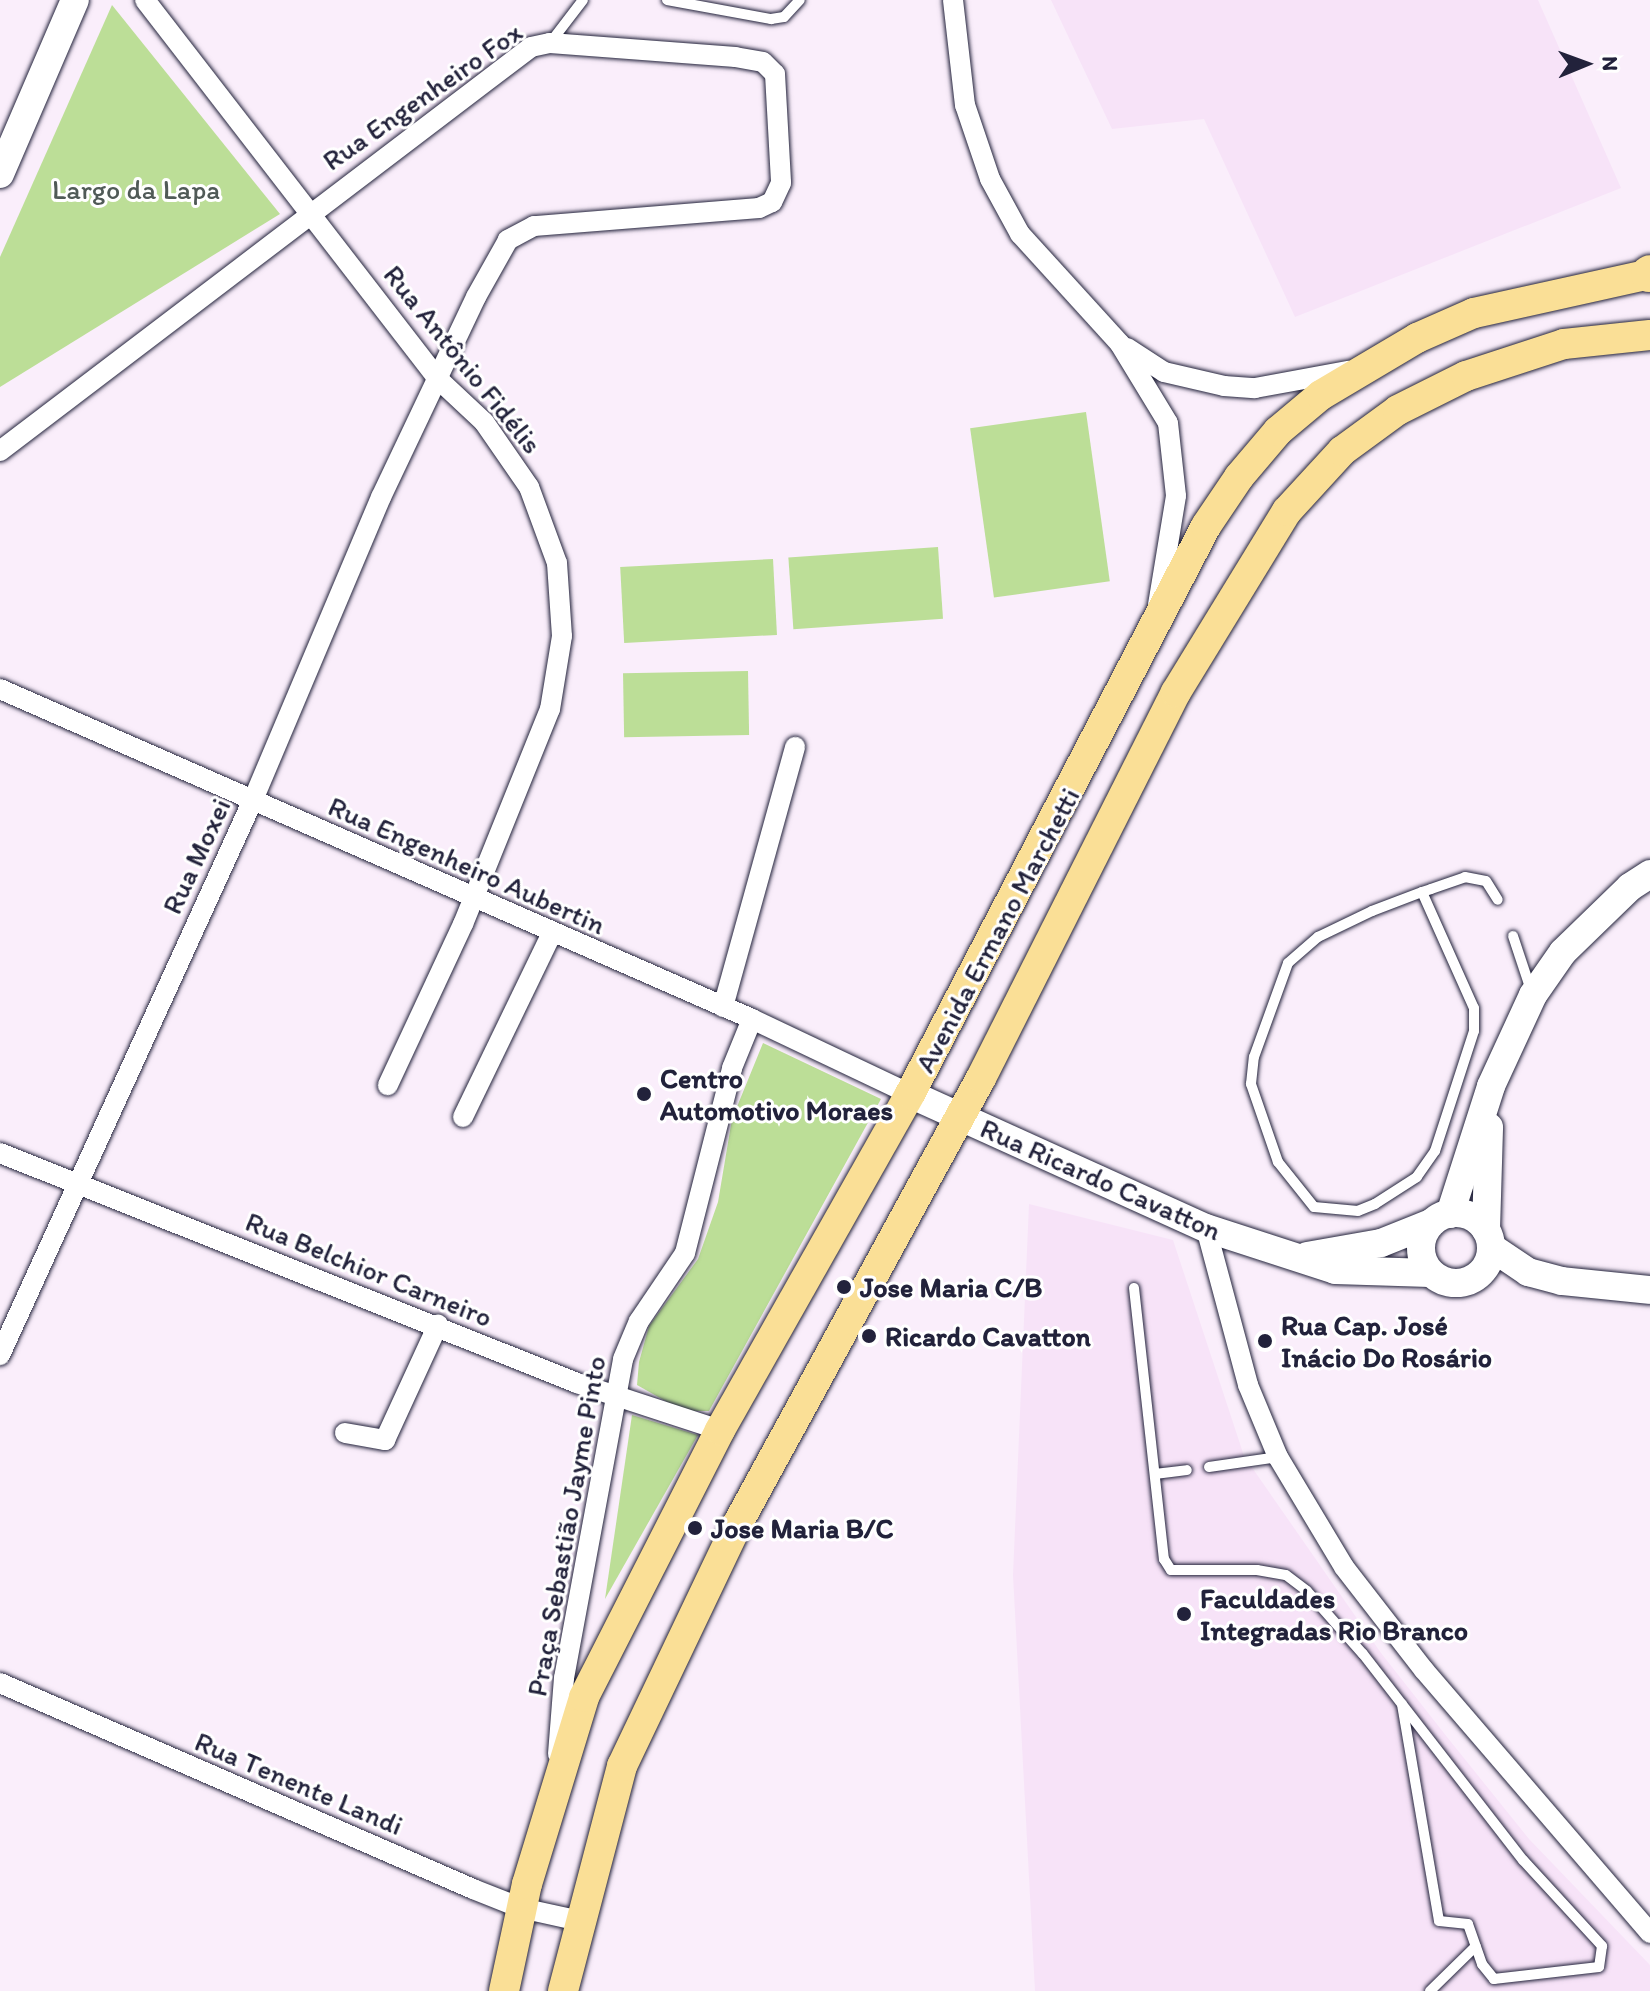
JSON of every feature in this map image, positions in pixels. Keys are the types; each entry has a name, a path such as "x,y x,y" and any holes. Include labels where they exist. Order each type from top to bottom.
{"main road":[{"name":"Avenida Ermano Marchetti","path":"504,1991 521,1908 556,1782 584,1697 720,1430 910,1094 1155,630 1206,526 1239,477 1278,431 1358,370 1474,313 1650,274"},
{"name":"Avenida Ermano Marchetti","path":"563,1991 622,1766 738,1523 960,1117 1176,692 1287,511 1342,451 1398,410 1466,376 1564,344 1650,335"}],"street":[{"path":"0,174 75,0"},
{"name":"Rua Antônio Fidélis","path":"145,0 311,209 437,378 484,422 529,487 547,526 563,600 550,709 472,899 388,1085"},
{"path":"953,0 965,105 990,179 1020,234 1120,344 1158,400 1176,463 1176,496 1155,630"},
{"name":"Rua Engenheiro Fox","path":"311,209 531,47 550,43 735,57 772,68 777,81 778,194 759,208 519,230 476,297 437,378"},
{"path":"0,451 311,209"},
{"path":"1120,344 1164,372 1224,386 1265,387 1358,370"},
{"name":"Rua Moxei","path":"0,1355 76,1182 252,802 437,378"},
{"name":"Rua Engenheiro Aubertin","path":"0,689 472,899 752,1019 910,1094"},
{"path":"723,1007 795,747"},
{"path":"1491,1086 1489,1259 1475,1278 1452,1284 1430,1273 1421,1253 1441,1218 1491,1086 1533,995 1563,952 1630,887 1650,874"},
{"path":"463,1117 552,933"},
{"name":"Praça Sebastião Jayme Pinto","path":"556,1782 564,1678 615,1396 639,1321 685,1253 732,1068 752,1019"},
{"name":"Rua Ricardo Cavatton","path":"910,1094 1206,1228 1294,1257 1371,1275 1430,1273"},
{"name":"Rua Belchior Carneiro","path":"0,1153 615,1396 720,1430"},
{"path":"1441,1218 1470,1216 1488,1238 1528,1272 1562,1281 1650,1290"},
{"name":"Rua Ricardo Cavatton","path":"1294,1257 1381,1243 1441,1218"},
{"path":"1206,1228 1248,1385 1278,1457 1344,1567 1424,1670 1648,1928"},
{"path":"345,1433 385,1440 438,1325"},
{"name":"Rua Tenente Landi","path":"0,1683 521,1908 580,1921"}],"lane":[{"path":"550,43 583,0"},
{"path":"667,0 771,19 784,17 800,0"},
{"path":"1422,892 1474,1008 1474,1031 1435,1151 1417,1177 1375,1204 1358,1211 1314,1207 1278,1162 1256,1109 1251,1084 1254,1057 1288,963 1301,948 1372,911 1422,892 1471,876 1486,881 1498,900"},
{"path":"1513,936 1533,995"},
{"path":"1134,1288 1164,1559 1171,1570 1257,1570 1286,1575 1335,1623 1402,1704 1523,1860 1602,1946 1603,1954 1594,1970 1507,1981 1494,1979 1468,1924 1439,1921 1434,1908 1402,1704"},
{"path":"1209,1467 1278,1457"},
{"path":"1155,1474 1187,1470"},
{"path":"1430,1991 1476,1946"}],"shaded area":[{"path":"1051,0 1538,0 1621,188 1295,317 1204,119 1112,129"},
{"name":"Faculdades Integradas Rio Branco","path":"1029,1204 1173,1240 1244,1456 1381,1653 1447,1737 1529,1839 1650,1965 1650,1991 1035,1991 1013,1575"}],"green space":[{"name":"Largo da Lapa","path":"112,5 280,214 0,387 0,257"},
{"path":"1086,412 1110,581 994,598 970,428"},
{"path":"938,547 943,619 793,629 788,557"},
{"path":"773,559 777,635 624,643 620,567"},
{"path":"748,671 749,735 624,737 623,673"},
{"path":"763,1043 881,1099 709,1411 683,1411 637,1385 639,1362 649,1326 698,1259 718,1202 732,1119"},
{"path":"632,1415 698,1435 605,1599"}],"place":[{"name":"Centro Automotivo Moraes","path":"644,1094"},
{"name":"Jose Maria C/B","path":"844,1287"},
{"name":"Ricardo Cavatton","path":"869,1336"},
{"name":"Rua Cap. José Inácio Do Rosário","path":"1265,1341"},
{"name":"Jose Maria B/C","path":"695,1528"},
{"name":"Faculdades Integradas Rio Branco","path":"1184,1614"}]}
